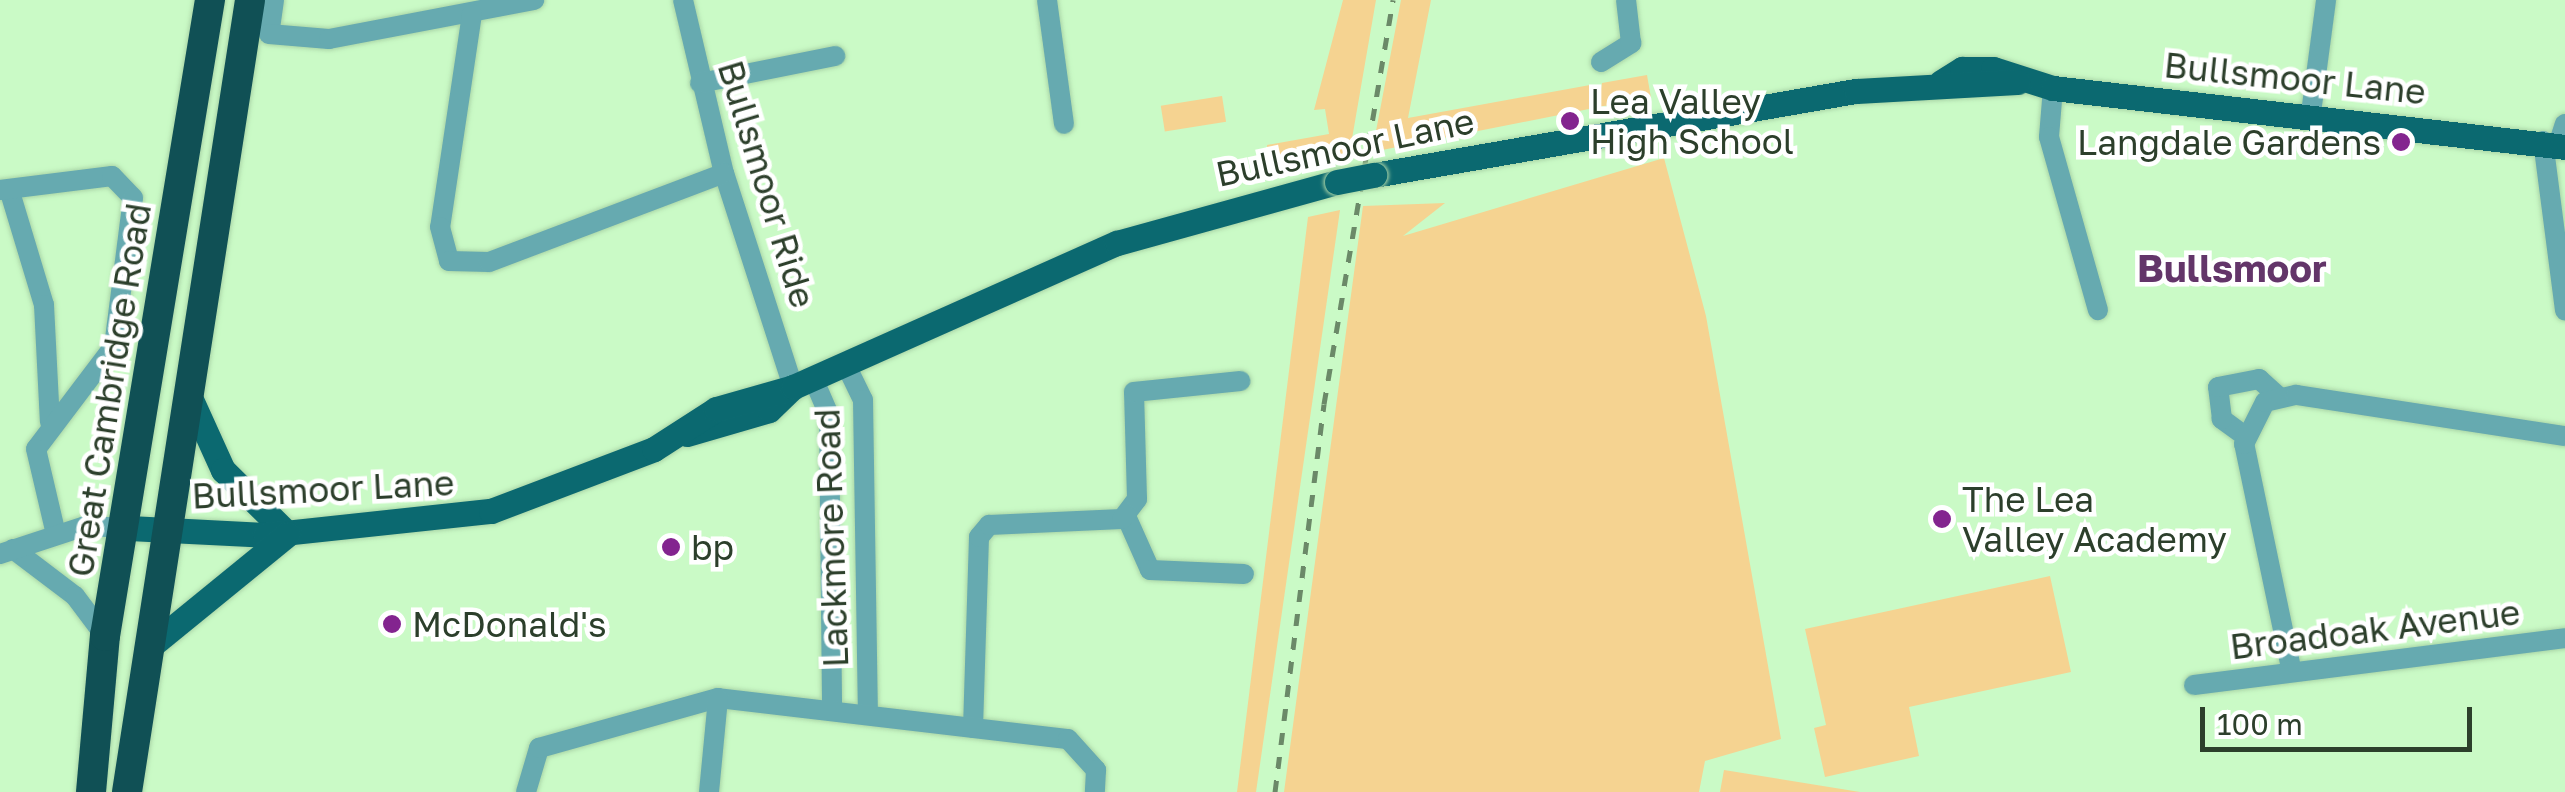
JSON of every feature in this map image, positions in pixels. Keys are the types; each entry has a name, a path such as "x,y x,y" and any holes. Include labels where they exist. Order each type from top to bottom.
{"highway":[{"name":"Great Cambridge Road","path":"92,785 105,636 128,528 210,0"},
{"path":"127,792 250,0"},
{"path":"128,528 158,482 180,349 204,277"},
{"path":"92,785 112,724 137,571 166,532"}],"main road":[{"name":"Bullsmoor Lane","path":"128,528 288,534 490,511 687,434 716,409 803,382 1150,230 1374,175 1942,82 1978,90 2018,82 2558,139"},
{"path":"147,649 288,534 223,470 187,390"}],"street":[{"path":"274,0 269,34 359,38 534,0"},
{"name":"Bullsmoor Ride","path":"683,0 724,173 803,382"},
{"path":"1048,0 1064,124"},
{"path":"1601,62 1623,56 1632,43 1626,0"},
{"path":"2311,112 2326,0"},
{"path":"472,14 440,227 449,261 489,262 724,173"},
{"path":"700,83 834,56"},
{"path":"2053,88 2049,137 2098,310"},
{"path":"2558,139 2565,311"},
{"path":"50,422 44,306 5,190 112,176 133,198 114,346 50,422 36,449 56,534"},
{"name":"Lackmore Road","path":"845,363 864,400 868,714"},
{"path":"2245,436 2216,409 2218,388 2259,379 2278,396 2565,436"},
{"path":"1126,516 1137,499 1134,392 1141,384 1240,380"},
{"name":"Lackmore Road","path":"803,382 829,415 832,709"},
{"path":"2278,396 2252,414 2245,436 2291,668"},
{"path":"973,728 979,537 989,526 1126,516"},
{"path":"1126,516 1150,570 1244,574"},
{"name":"Bullsmoor Lane","path":"7,551 56,534 128,528"},
{"name":"Bullsmoor Lane","path":"7,551 75,596 105,636"},
{"name":"Broadoak Avenue","path":"2194,685 2291,668 2565,638"},
{"path":"710,792 718,698"},
{"path":"526,792 539,748 718,698 1068,740 1096,770 1095,792"}],"shaded area":[{"path":"1343,0 1376,0 1349,156 1270,173 1267,145 1329,134 1325,109 1314,110"},
{"path":"1401,0 1431,0 1408,118 1590,85 1589,109 1372,152"},
{"path":"1647,75 1651,98 1598,107 1602,83"},
{"path":"1222,96 1226,122 1165,131 1161,106"},
{"path":"1664,158 1706,316 1781,739 1705,761 1699,792 1284,792 1363,206 1445,203 1403,236"},
{"path":"1340,210 1256,792 1237,792 1308,217"},
{"path":"2050,576 2071,672 1909,707 1919,756 1825,777 1814,728 1826,725 1805,629"},
{"path":"1724,770 1860,792 1720,792"}],"railway":[{"path":"1275,792 1324,404 1393,0"}],"place":[{"name":"Lea Valley High School","path":"1570,121"},
{"name":"Langdale Gardens","path":"2401,142"},
{"name":"The Lea Valley Academy","path":"1942,519"},
{"name":"bp","path":"671,547"},
{"name":"McDonald's","path":"392,624"}],"district":[{"name":"Bullsmoor","path":"2232,268"}]}
